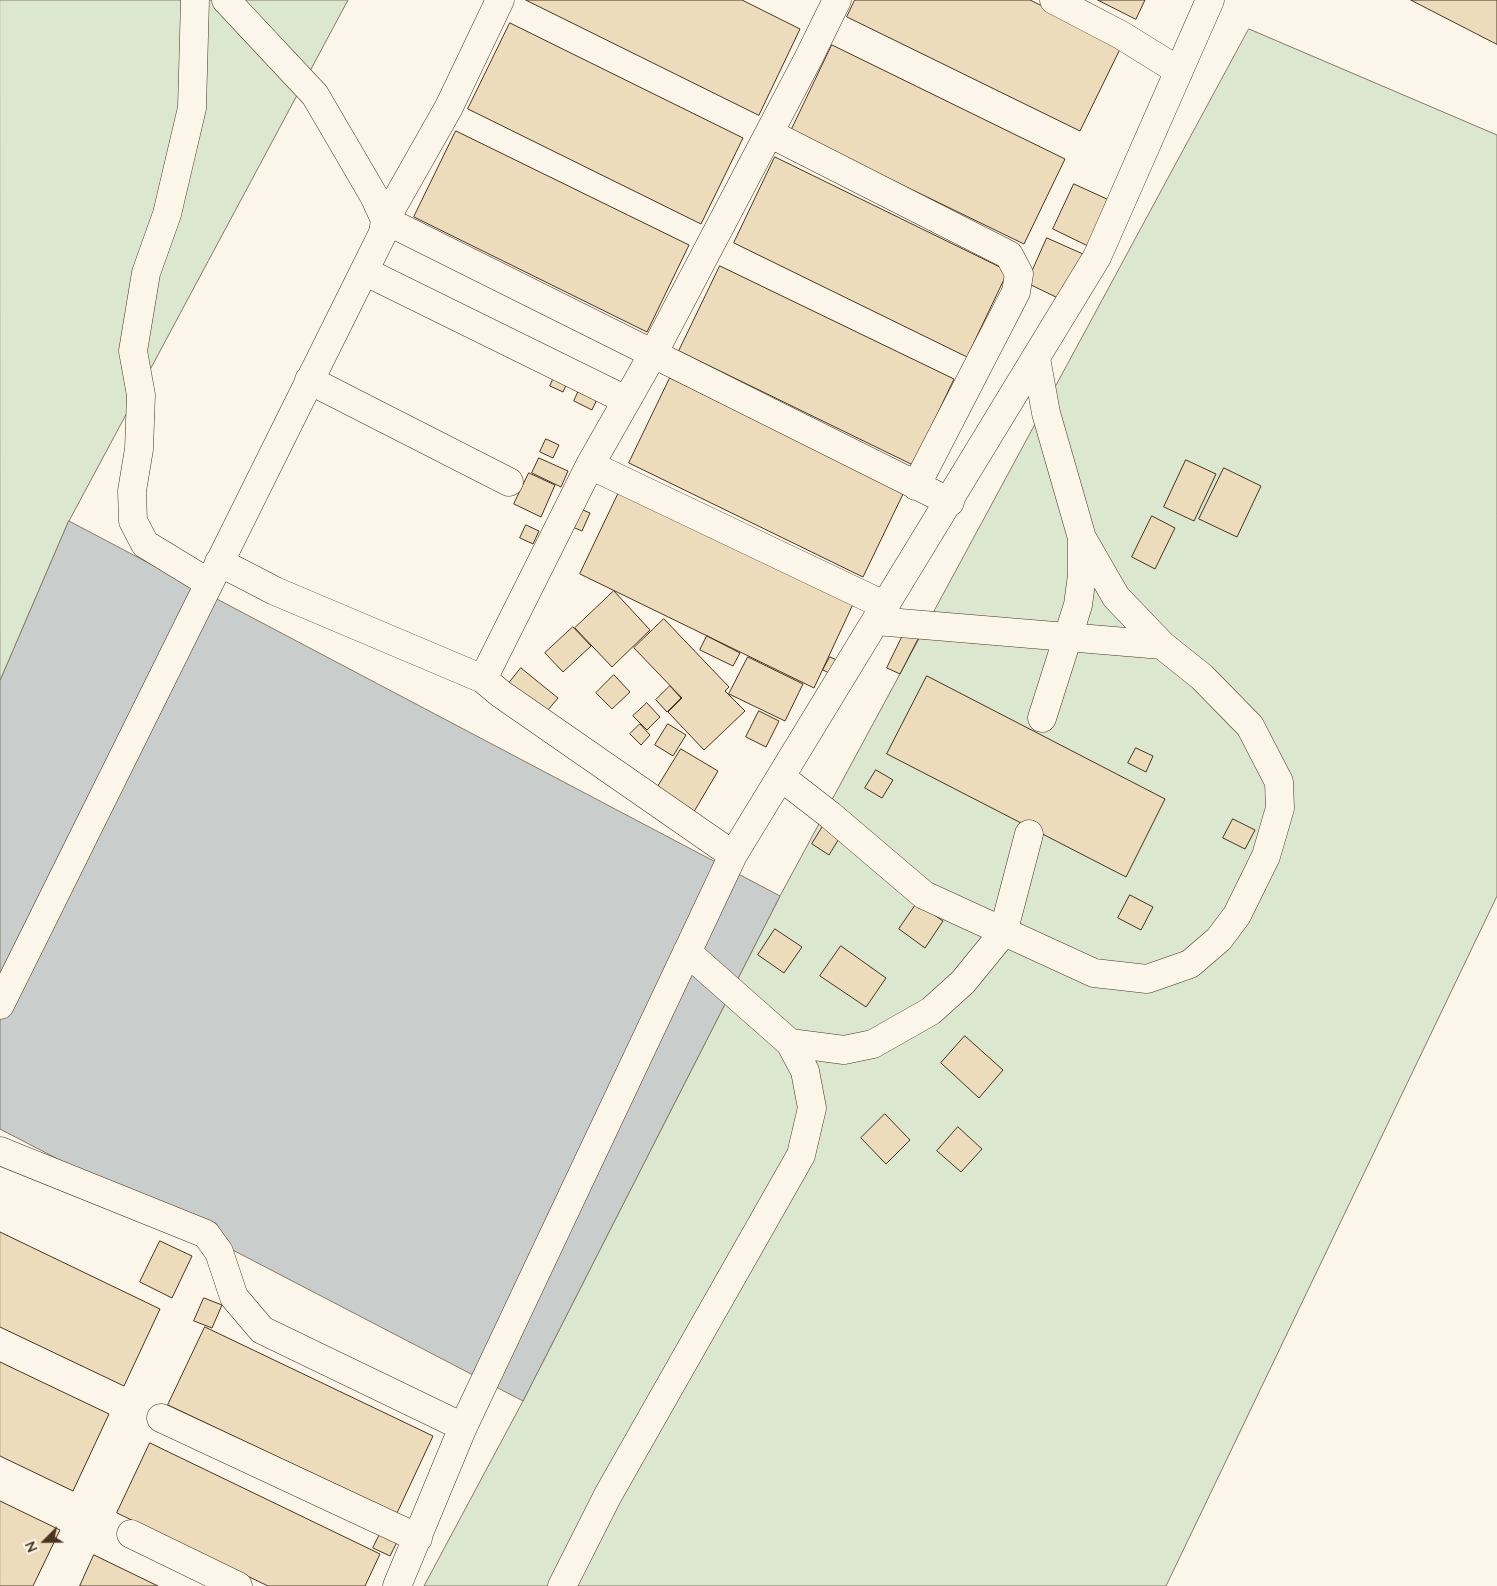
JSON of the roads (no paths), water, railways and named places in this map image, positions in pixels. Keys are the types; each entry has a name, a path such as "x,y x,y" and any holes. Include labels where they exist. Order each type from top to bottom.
{"lane":[{"path":"195,0 192,108 167,214 146,273 133,351 141,395 139,448 132,491 133,522 145,544 214,572 275,591 483,679 501,694 733,855"},
{"path":"226,0 315,95 356,163 385,220 950,502"},
{"path":"0,1005 383,233 385,220 449,107 500,0"},
{"path":"483,679 590,464 653,354 769,133 836,0"},
{"path":"1054,0 1121,34 1179,71"},
{"path":"397,1586 463,1427 733,855 950,502 1097,257 1210,0"},
{"path":"769,133 1009,255 1018,274 1016,292 916,486"},
{"path":"364,271 626,400"},
{"path":"781,778 830,815 924,895 1094,973 1147,979 1190,964 1219,939 1237,915 1266,856 1280,808 1279,782 1250,726 1202,677 1162,645 1116,597 1082,538 1046,413 1036,358"},
{"path":"309,380 509,482"},
{"path":"590,464 881,614 1069,638 1162,645"},
{"path":"1042,718 1078,606 1082,575 1082,538"},
{"path":"790,1043 844,1050 873,1044 930,1011 963,982 1004,933 1029,834"},
{"path":"562,1586 608,1495 801,1155 812,1108 805,1071 790,1043 687,952"},
{"path":"0,1151 206,1234 219,1252 234,1297 262,1330 463,1427"},
{"path":"161,1418 418,1538"},
{"path":"131,1534 238,1586"}]}
